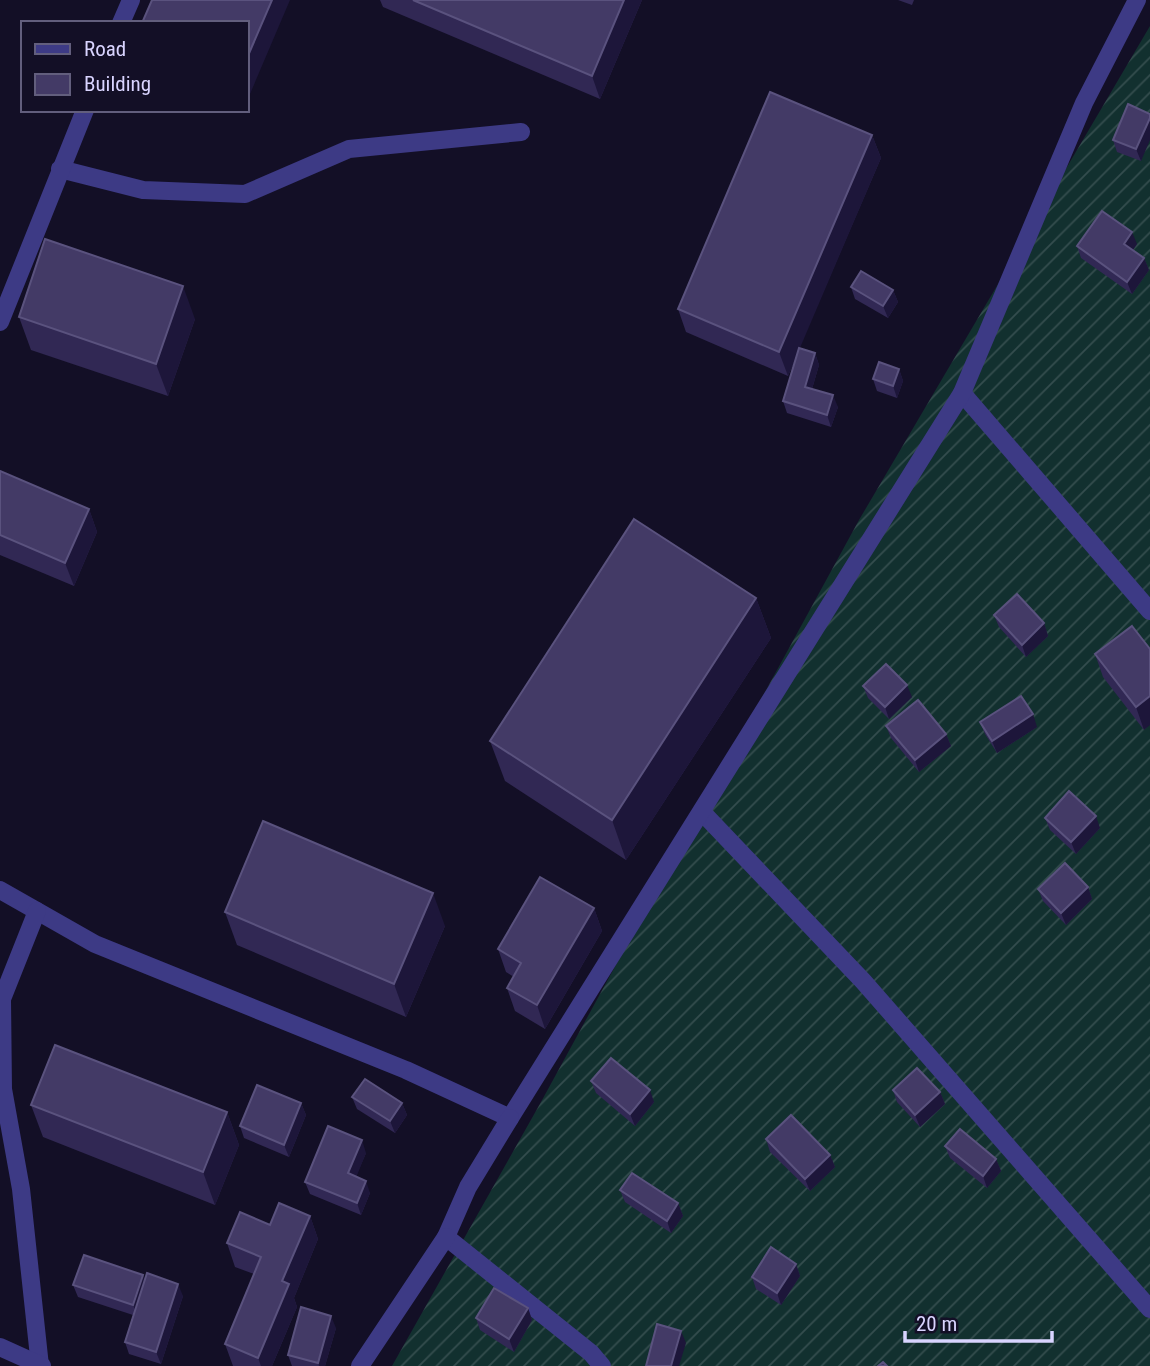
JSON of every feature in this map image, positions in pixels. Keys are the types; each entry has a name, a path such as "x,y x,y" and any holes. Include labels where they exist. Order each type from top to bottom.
{"street":[{"path":"122,21 131,0"},
{"path":"360,1366 446,1237 468,1187 510,1118 962,393 1084,103 1138,0"},
{"path":"0,322 84,112"},
{"path":"60,169 143,190 245,194 349,149 521,132"},
{"path":"962,393 1150,611"},
{"path":"702,811 863,981 1150,1308"},
{"path":"0,890 95,944 406,1070 510,1118"},
{"path":"37,911 2,999 3,1089 21,1189 41,1366"},
{"path":"446,1237 591,1353 602,1366"},
{"path":"0,1347 41,1366"}],"green space":[{"path":"1150,26 1150,1366 392,1366 541,1102 859,520"}],"building":[{"path":"152,0 272,0 248,56 248,21 143,21"},
{"path":"413,0 624,0 592,76"},
{"path":"770,92 872,135 779,352 678,309"},
{"path":"1128,104 1150,114 1136,149 1113,140"},
{"path":"1102,211 1132,232 1124,244 1144,258 1127,282 1077,246"},
{"path":"45,239 183,286 156,364 19,317"},
{"path":"861,271 893,290 883,306 851,287"},
{"path":"799,348 815,353 805,387 833,395 827,415 783,401"},
{"path":"879,362 899,369 893,386 873,379"},
{"path":"0,471 89,509 65,563 0,535"},
{"path":"634,519 756,598 612,820 490,741"},
{"path":"1017,594 1044,623 1022,645 994,615"},
{"path":"1132,626 1150,649 1150,696 1136,707 1095,654"},
{"path":"886,664 907,685 885,707 863,686"},
{"path":"1021,696 1033,714 992,741 980,722"},
{"path":"918,700 946,734 915,760 886,726"},
{"path":"1069,791 1096,816 1071,842 1045,818"},
{"path":"263,821 433,893 394,984 225,912"},
{"path":"1065,863 1088,887 1061,913 1038,889"},
{"path":"540,877 594,908 537,1005 507,988 521,963 498,949"},
{"path":"55,1045 227,1112 203,1172 31,1105"},
{"path":"611,1058 650,1090 630,1114 591,1081"},
{"path":"917,1068 940,1092 915,1115 893,1090"},
{"path":"365,1079 402,1103 390,1121 352,1097"},
{"path":"257,1085 301,1103 284,1145 240,1126"},
{"path":"791,1115 830,1155 805,1179 766,1139"},
{"path":"328,1126 362,1140 348,1173 366,1181 357,1203 305,1182"},
{"path":"960,1129 996,1159 983,1176 945,1146"},
{"path":"632,1173 678,1203 667,1221 620,1190"},
{"path":"279,1203 310,1216 282,1281 289,1284 258,1358 225,1344 261,1257 227,1243 240,1212 270,1225"},
{"path":"771,1247 796,1264 777,1293 752,1277"},
{"path":"84,1255 143,1275 133,1305 73,1285"},
{"path":"147,1273 178,1284 156,1352 125,1342"},
{"path":"494,1288 528,1308 509,1339 476,1318"},
{"path":"301,1307 331,1316 318,1363 288,1355"},
{"path":"657,1324 681,1331 671,1366 646,1366"}]}
